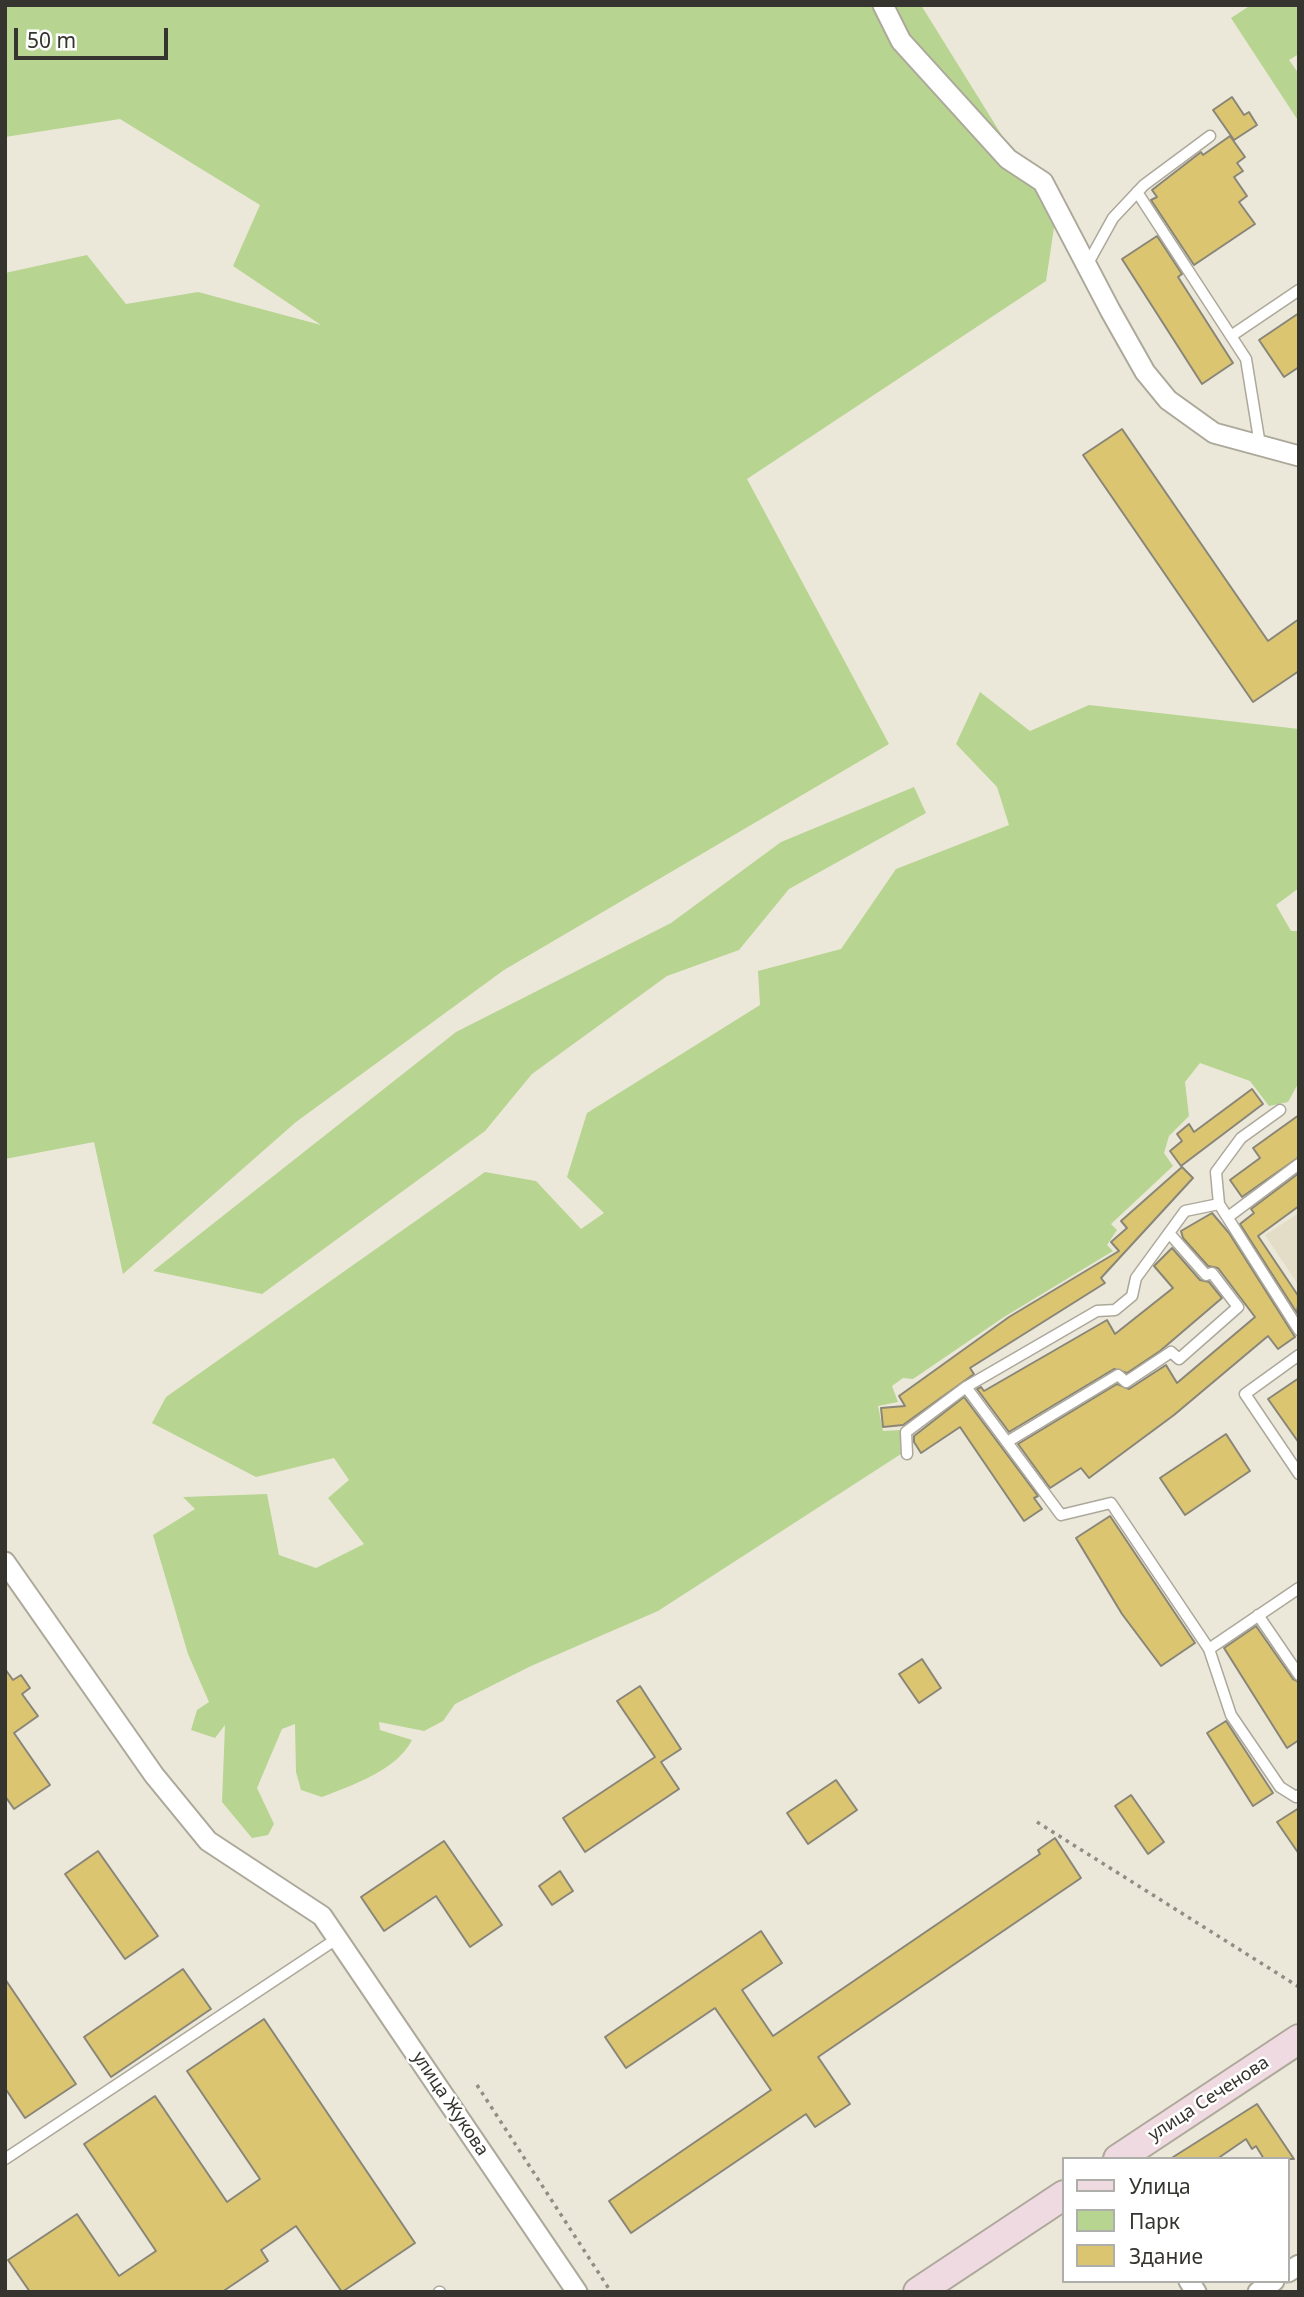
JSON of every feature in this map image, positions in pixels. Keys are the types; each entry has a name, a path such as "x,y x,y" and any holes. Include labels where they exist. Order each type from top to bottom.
{"main road":[{"name":"улица Сеченова","path":"1121,2157 1299,2039"},
{"path":"918,2292 1062,2196"}],"street":[{"path":"883,5 901,41 1008,159 1043,182 1145,372 1168,400 1214,433 1299,456"},
{"name":"улица Жукова","path":"5,1562 153,1775 208,1841 322,1916 578,2292"}],"lane":[{"path":"1087,266 1113,218 1137,192 1210,136"},
{"path":"1137,192 1246,359 1260,446"},
{"path":"1231,336 1299,290"},
{"path":"1280,1110 1241,1138 1216,1172 1219,1204 1299,1330"},
{"path":"1228,1217 1299,1164"},
{"path":"907,1454 906,1432 967,1387 1097,1311 1115,1310 1132,1296 1136,1278 1185,1211 1219,1204"},
{"path":"1007,1442 1118,1375 1126,1382 1171,1352 1179,1359 1238,1307 1212,1273 1206,1275 1169,1233"},
{"path":"1299,1355 1245,1394 1299,1474"},
{"path":"967,1387 1061,1515 1111,1503 1209,1649 1231,1716 1280,1787 1296,1797 1299,1795"},
{"path":"1209,1649 1297,1592"},
{"path":"1258,1615 1299,1675"},
{"path":"5,2159 338,1938"}],"path":[{"path":"1037,1822 1299,1987"},
{"path":"477,2085 611,2292"}],"shaded area":[{"path":"1299,1213 1299,1286 1265,1235"}],"green space":[{"path":"5,5 921,5 1055,221 1046,281 747,479 889,744 504,970 296,1122 123,1274 94,1142 5,1159 5,273 87,255 126,304 198,292 321,325 233,266 260,205 120,119 5,137"},
{"path":"1251,5 1299,5 1299,54 1289,60 1299,74 1299,122 1231,18"},
{"path":"980,692 1030,731 1089,705 1299,729 1299,888 1276,905 1291,931 1299,931 1299,1082 1288,1102 1269,1106 1250,1081 1200,1063 1185,1082 1189,1116 1169,1136 1164,1153 1173,1166 1111,1224 1117,1230 1107,1245 1113,1251 1004,1317 913,1379 903,1378 892,1386 898,1402 878,1406 883,1431 900,1430 901,1454 658,1611 531,1666 455,1704 443,1721 424,1731 379,1722 380,1730 412,1740 396,1760 360,1782 322,1797 301,1790 296,1772 295,1724 282,1729 257,1788 274,1824 268,1835 252,1838 222,1802 225,1725 215,1738 191,1730 197,1710 209,1702 188,1654 153,1535 195,1509 183,1497 267,1494 279,1555 316,1568 364,1544 328,1498 349,1480 334,1458 256,1477 152,1423 166,1397 485,1172 536,1181 581,1229 604,1213 567,1177 587,1113 760,1005 758,971 841,949 896,869 1009,825 997,787 956,744"},
{"path":"914,787 926,813 789,889 739,950 667,976 532,1074 485,1131 262,1294 153,1271 456,1032 671,923 781,842"}],"building":[{"path":"1232,97 1244,115 1249,112 1257,125 1234,140 1213,110"},
{"path":"1230,136 1245,157 1237,163 1243,171 1234,177 1247,196 1239,202 1255,224 1194,265 1151,200 1157,197 1152,190 1201,152 1203,155"},
{"path":"1157,236 1182,274 1178,277 1233,363 1202,384 1122,259"},
{"path":"1299,313 1299,367 1284,377 1259,340"},
{"path":"1122,429 1268,641 1299,619 1299,671 1253,702 1083,455"},
{"path":"1252,1089 1263,1104 1181,1166 1170,1151 1182,1141 1177,1134 1189,1124 1194,1132"},
{"path":"1299,1115 1299,1157 1242,1197 1230,1180 1260,1158 1253,1148"},
{"path":"1182,1167 1193,1178 1101,1278 1105,1283 970,1368 974,1374 903,1425 883,1427 881,1408 905,1406 899,1396 1009,1317 1119,1251 1111,1242 1127,1228 1121,1221"},
{"path":"1299,1173 1299,1206 1258,1236 1299,1297 1297,1313 1240,1224 1254,1213 1251,1209"},
{"path":"1212,1213 1229,1233 1295,1337 1278,1349 1268,1336 1174,1415 1089,1478 1081,1468 1050,1488 1018,1444 1117,1384 1129,1389 1166,1365 1177,1383 1255,1317 1218,1268 1208,1266 1183,1238 1181,1231"},
{"path":"1172,1248 1200,1280 1209,1282 1222,1298 1160,1351 1127,1373 1114,1369 1009,1432 977,1389 981,1387 984,1391 1107,1320 1115,1334 1173,1288 1154,1266"},
{"path":"1299,1378 1299,1443 1268,1399"},
{"path":"964,1397 1038,1496 1034,1498 1042,1509 1024,1521 960,1427 921,1453 914,1442 914,1436"},
{"path":"1226,1434 1250,1471 1185,1515 1160,1478"},
{"path":"1110,1516 1195,1643 1161,1666 1122,1614 1076,1538"},
{"path":"1256,1626 1293,1679 1299,1682 1299,1740 1287,1748 1224,1648"},
{"path":"922,1659 941,1688 919,1703 899,1674"},
{"path":"5,1669 13,1680 21,1675 30,1688 22,1694 38,1716 14,1733 50,1785 14,1809 5,1796"},
{"path":"640,1686 681,1749 661,1762 679,1789 585,1852 563,1818 655,1757 617,1701"},
{"path":"1226,1721 1273,1793 1253,1806 1207,1733"},
{"path":"836,1780 857,1810 808,1844 787,1813"},
{"path":"1131,1795 1164,1842 1148,1854 1115,1806"},
{"path":"1299,1808 1299,1854 1277,1822"},
{"path":"1055,1838 1081,1878 818,2057 850,2104 815,2127 806,2114 631,2233 609,2201 771,2090 715,2008 626,2068 605,2037 761,1931 782,1963 742,1990 773,2036 1040,1854 1038,1850"},
{"path":"444,1841 502,1925 470,1947 436,1896 384,1931 361,1897"},
{"path":"98,1851 158,1936 125,1959 65,1874"},
{"path":"560,1871 573,1891 552,1905 539,1886"},
{"path":"183,1969 211,2009 111,2077 84,2037"},
{"path":"5,1979 76,2084 25,2118 5,2088"},
{"path":"264,2019 415,2243 342,2292 296,2226 261,2250 268,2261 222,2292 30,2292 8,2260 77,2214 119,2276 156,2251 84,2144 155,2096 227,2202 260,2179 187,2071"},
{"path":"1257,2104 1294,2159 1263,2157 1256,2146 1252,2149 1246,2139 1220,2157 1173,2157"}]}
